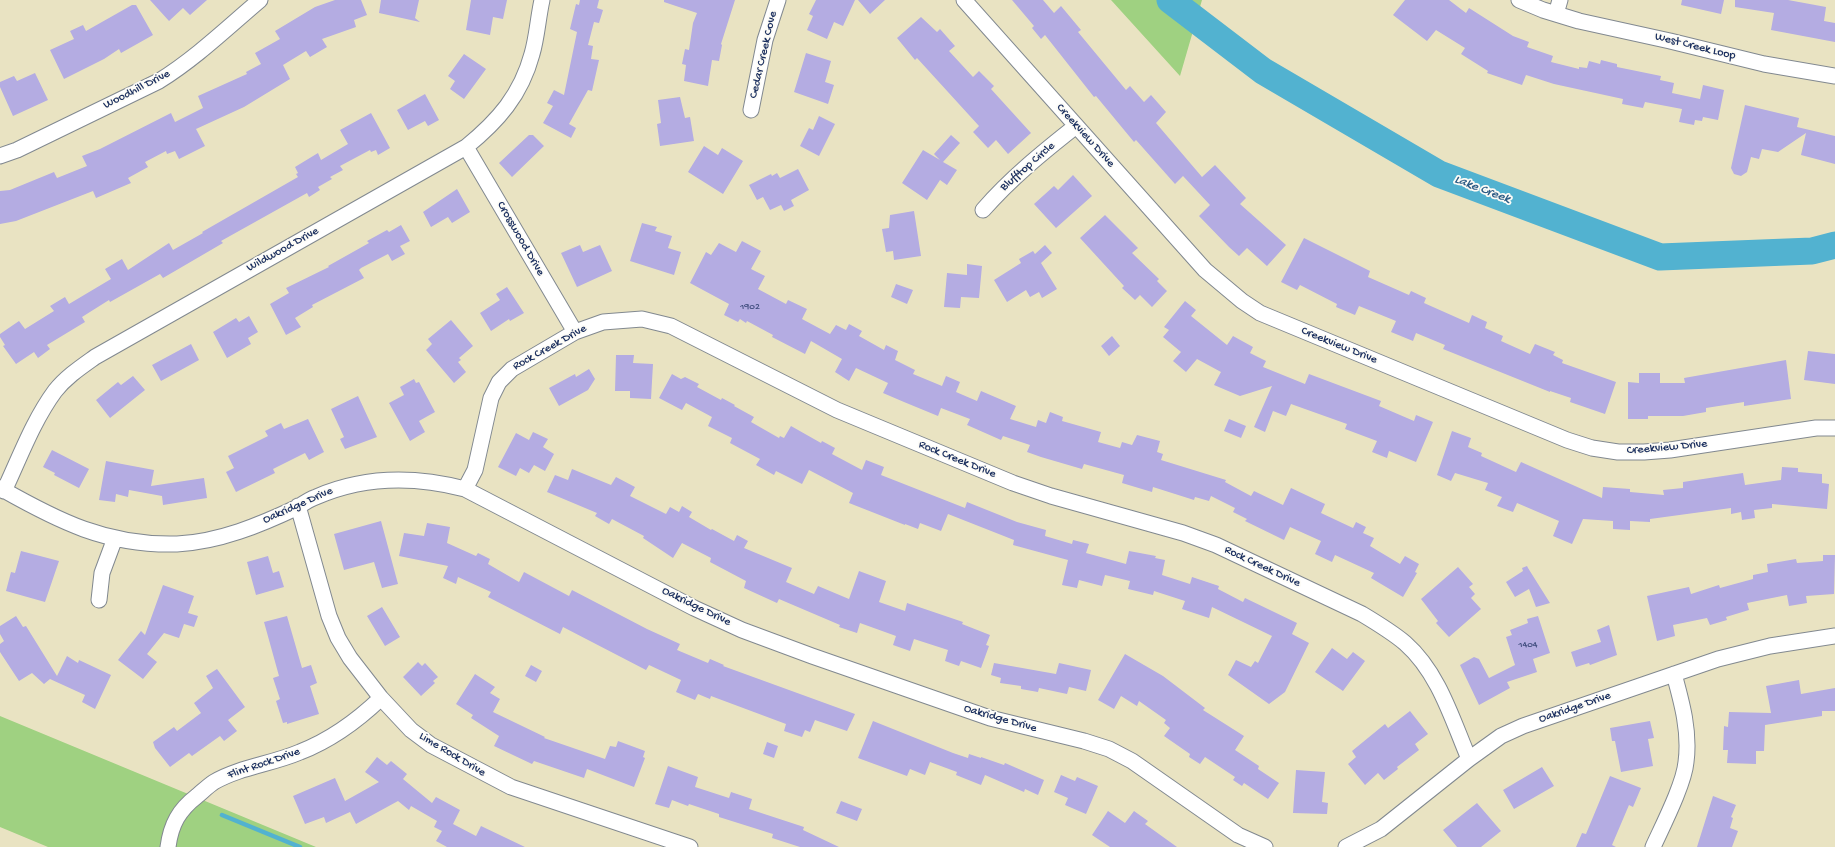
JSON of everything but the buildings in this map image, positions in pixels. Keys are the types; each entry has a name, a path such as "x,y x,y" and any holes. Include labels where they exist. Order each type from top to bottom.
{"street":[{"name":"Woodhill Drive","path":"0,156 17,150 159,80 179,68 260,0"},
{"name":"Wildwood Drive","path":"2,490 42,411 56,390 79,368 95,356 466,147 496,121 518,88 533,53 542,0"},
{"name":"Cedar Creek Cove","path":"751,110 765,40 778,0"},
{"name":"Creekview Drive","path":"964,0 1205,270 1242,301 1281,322 1567,440 1592,448 1618,452 1670,450 1816,428 1835,428"},
{"name":"West Creek Loop","path":"1519,0 1558,7 1579,21 1670,41 1736,58 1835,76"},
{"name":"Blufftop Circle","path":"983,210 1027,165 1076,126"},
{"name":"Crosswood Drive","path":"466,147 574,332"},
{"name":"Rock Creek Drive","path":"464,490 475,470 486,414 499,382 520,363 574,332 602,322 642,320 671,326 837,410 1051,496 1183,533 1216,545 1355,611 1385,628 1406,644 1415,654 1431,675 1444,697 1469,759"},
{"name":"Oakridge Drive","path":"2,490 68,524 115,538 152,543 177,544 202,541 249,528 337,489 359,484 394,480 418,480 442,483 464,490 694,608 742,630 990,718 1084,741 1109,749 1132,761 1238,835 1265,847"},
{"name":"Lime Rock Drive","path":"298,506 329,616 338,638 350,658 381,698 411,730 431,744 511,788 690,847"},
{"path":"99,600 102,573 115,538"},
{"name":"Oakridge Drive","path":"1346,847 1375,841 1469,759 1501,736 1523,726 1718,659 1770,646 1835,636"},
{"path":"1653,847 1686,763 1687,737 1683,707 1674,674"},
{"name":"Flint Rock Drive","path":"168,847 174,824 184,807 213,783 239,771 300,752 335,734 364,714 381,698"}],"green space":[{"path":"1111,0 1202,0 1180,76"},
{"path":"0,716 316,847 48,847 0,827"}],"waterway":[{"name":"Lake Creek","path":"1170,0 1263,71 1439,174 1660,257 1812,251 1835,245"},
{"path":"222,815 300,847"}]}
